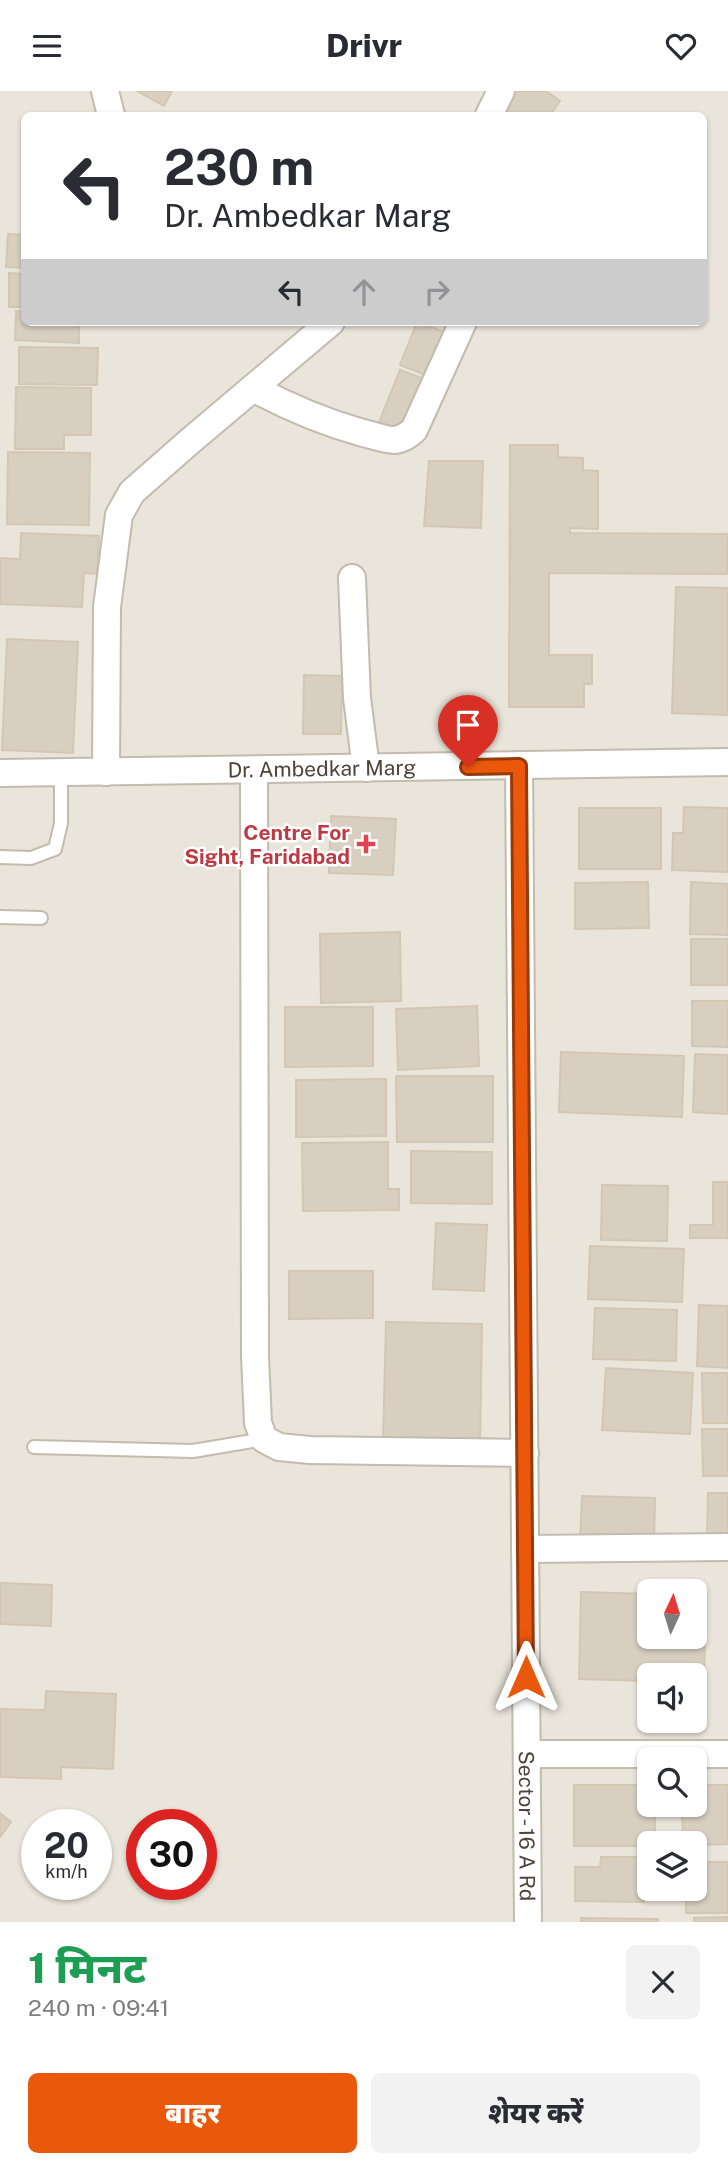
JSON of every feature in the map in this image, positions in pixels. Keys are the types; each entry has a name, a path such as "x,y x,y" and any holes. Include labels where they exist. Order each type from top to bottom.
{"street":[{"path":"105,91 110,112"},
{"path":"490,112 501,91"},
{"path":"106,772 107,607 119,515 132,492 326,326"},
{"path":"253,388 323,421 382,438 394,440 405,437 414,431 461,326"},
{"path":"352,577 357,698 366,768"},
{"name":"Dr. Ambedkar Marg","path":"0,773 728,762"},
{"name":"Sector - 16 A Rd","path":"519,766 528,1922"},
{"path":"254,769 255,1356 258,1423 264,1439 279,1447 310,1450 525,1453"},
{"path":"525,1549 728,1547"},
{"path":"527,1753 728,1754"}],"lane":[{"path":"0,857 31,858 55,849 61,823 61,772"},
{"path":"0,917 41,918"},
{"path":"34,1447 193,1451 264,1439"}],"shaded area":[{"path":"0,91 728,91 728,1922 0,1922"}],"building":[{"path":"137,91 172,91 164,106"},
{"path":"511,91 546,91 560,101 552,112 497,112"},
{"path":"8,234 21,235 21,268 6,267"},
{"path":"9,273 21,274 21,307 9,307"},
{"path":"16,311 21,312 21,326 79,326 79,343 15,340"},
{"path":"415,326 428,326 445,332 428,376 400,365"},
{"path":"19,347 98,348 97,385 19,384"},
{"path":"400,370 427,380 406,433 379,422"},
{"path":"16,387 91,388 91,435 64,435 64,449 15,449"},
{"path":"510,445 558,445 558,457 583,458 583,470 598,471 598,529 570,528 570,533 728,534 727,574 549,573 549,655 592,655 592,684 584,684 584,707 509,707"},
{"path":"8,452 90,453 89,525 7,524"},
{"path":"429,461 483,461 481,528 424,526"},
{"path":"21,533 99,536 97,574 84,573 82,607 0,604 0,558 20,559"},
{"path":"676,587 728,588 728,715 672,713"},
{"path":"7,639 78,642 73,753 2,750"},
{"path":"304,675 342,676 341,734 303,734"},
{"path":"684,807 728,808 728,872 672,870 673,833 683,833"},
{"path":"579,808 661,808 661,869 579,869"},
{"path":"331,816 396,819 393,875 329,873"},
{"path":"648,882 649,928 575,929 575,883"},
{"path":"691,882 728,884 728,935 690,934"},
{"path":"400,932 401,1001 321,1003 320,934"},
{"path":"691,939 728,939 728,985 691,985"},
{"path":"692,1001 728,1001 728,1047 692,1046"},
{"path":"477,1006 479,1066 398,1070 396,1009"},
{"path":"285,1007 373,1007 373,1066 285,1067"},
{"path":"561,1052 684,1056 682,1117 559,1112"},
{"path":"695,1054 728,1055 728,1114 693,1112"},
{"path":"396,1076 493,1076 493,1142 397,1142"},
{"path":"386,1079 386,1136 296,1137 296,1080"},
{"path":"388,1142 388,1189 399,1189 399,1210 303,1211 302,1143"},
{"path":"411,1151 492,1152 492,1204 411,1203"},
{"path":"713,1182 728,1182 728,1238 690,1238 690,1225 713,1225"},
{"path":"602,1185 668,1186 667,1241 601,1240"},
{"path":"436,1223 487,1225 484,1291 433,1289"},
{"path":"590,1246 684,1249 682,1302 588,1299"},
{"path":"289,1271 373,1271 373,1318 289,1319"},
{"path":"699,1305 728,1306 728,1368 697,1366"},
{"path":"595,1308 677,1310 676,1361 593,1359"},
{"path":"386,1322 482,1324 480,1446 383,1444"},
{"path":"606,1368 693,1373 690,1434 602,1430"},
{"path":"702,1373 728,1373 728,1423 703,1423"},
{"path":"702,1429 728,1429 728,1476 703,1476"},
{"path":"708,1493 728,1493 728,1535 707,1535"},
{"path":"582,1496 655,1498 654,1545 580,1543"},
{"path":"0,1583 52,1585 51,1626 0,1624"},
{"path":"581,1592 637,1594 637,1649 705,1649 704,1663 637,1663 637,1681 579,1679"},
{"path":"46,1691 116,1694 113,1769 61,1767 61,1779 0,1777 0,1709 45,1710"},
{"path":"574,1785 637,1785 637,1817 655,1817 655,1831 637,1831 637,1846 574,1846"},
{"path":"707,1785 728,1785 728,1844 707,1845 707,1831 683,1831 682,1817 707,1817"},
{"path":"0,1813 11,1822 0,1837"},
{"path":"601,1857 637,1857 637,1901 644,1902 575,1901 575,1867 600,1867"},
{"path":"707,1862 728,1862 728,1913 686,1913 686,1901 707,1901"},
{"path":"728,1917 728,1922 694,1922 694,1918"},
{"path":"581,1918 658,1919 658,1922 581,1922"}],"place":[{"name":"Centre For Sight, Faridabad","path":"366,844"}],"route":[{"path":"468,767 519,766 526,1677"}]}
